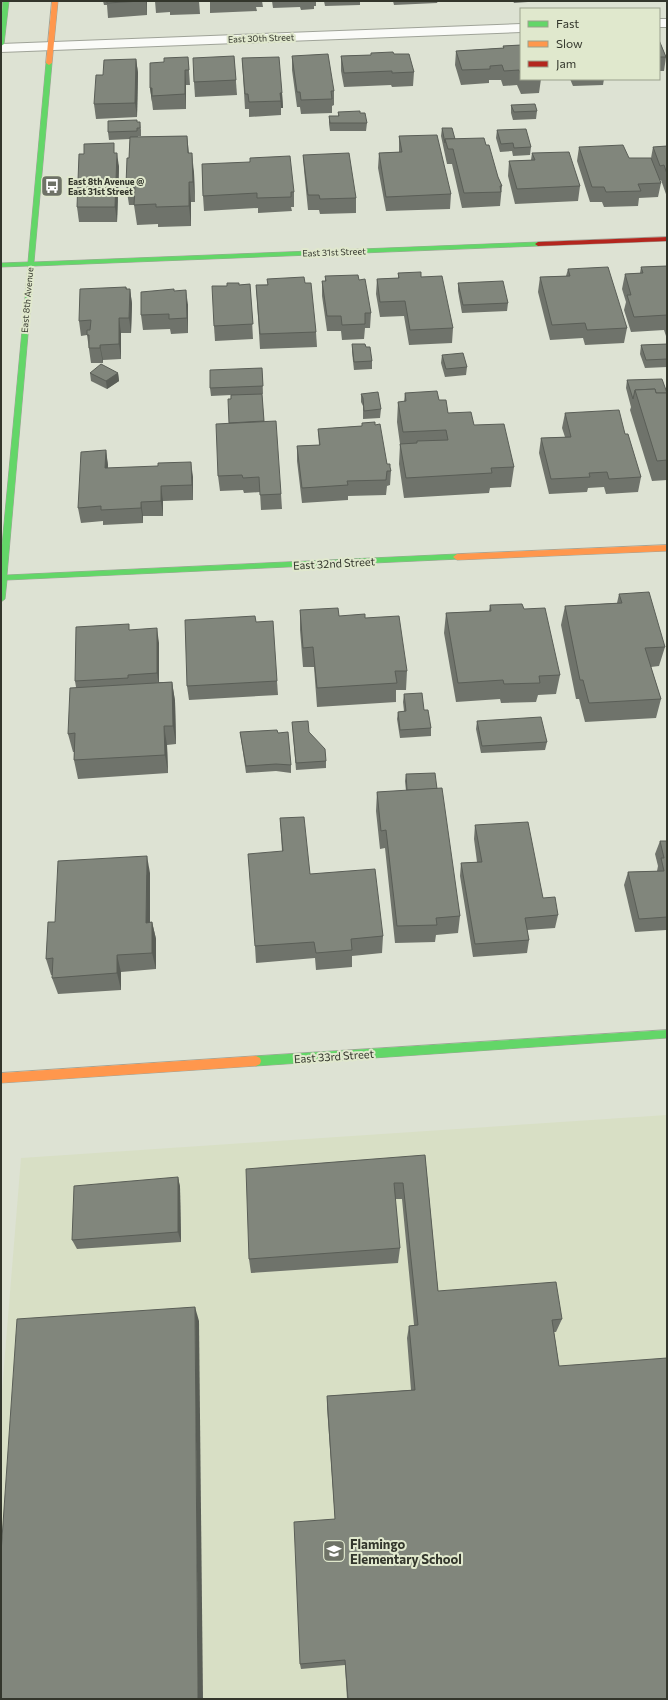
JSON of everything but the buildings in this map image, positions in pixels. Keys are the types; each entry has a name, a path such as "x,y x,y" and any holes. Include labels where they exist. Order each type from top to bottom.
{"street":[{"path":"1,44 6,1"},
{"name":"East 8th Avenue","path":"1,599 30,264 55,1"},
{"name":"East 30th Street","path":"1,48 520,28"},
{"name":"East 31st Street","path":"1,265 667,239"},
{"name":"East 32nd Street","path":"2,578 667,548"},
{"name":"East 33rd Street","path":"1,1078 667,1034"}],"shaded area":[{"name":"Flamingo Elementary School","path":"667,1115 667,1699 1,1699 1,1403 21,1158"}],"traffic: fast":[{"path":"1,44 6,1"},
{"path":"1,599 49,63"},
{"path":"1,265 538,244"},
{"path":"1,578 457,557"},
{"path":"256,1061 667,1034"}],"traffic: slow":[{"path":"49,63 55,1"},
{"path":"457,557 667,548"},
{"path":"1,1078 256,1061"}],"traffic: jam":[{"path":"538,244 667,239"}],"place":[{"name":"East 8th Avenue @ East 31st Street","path":"52,186"},
{"name":"Flamingo Elementary School","path":"334,1551"}]}
